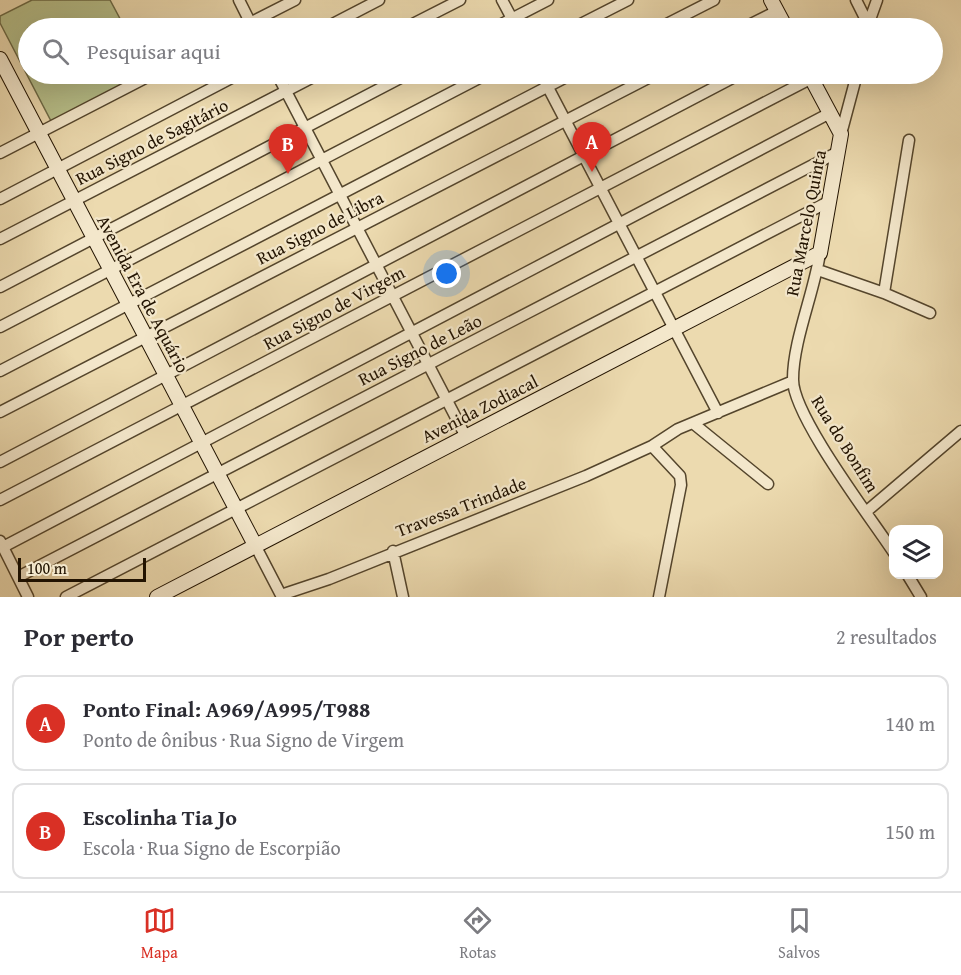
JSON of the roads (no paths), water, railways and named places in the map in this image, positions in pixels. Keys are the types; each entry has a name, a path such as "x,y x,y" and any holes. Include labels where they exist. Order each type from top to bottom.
{"street":[{"path":"239,0 248,18"},
{"path":"265,18 295,0"},
{"path":"345,18 380,0"},
{"path":"425,18 460,0"},
{"path":"502,0 511,18"},
{"path":"522,18 548,0"},
{"path":"593,18 628,0"},
{"path":"679,18 714,0"},
{"path":"856,0 864,18"},
{"path":"870,18 877,0"},
{"path":"756,18 774,5"},
{"name":"Avenida Era de Aquário","path":"0,59 255,545"},
{"path":"0,153 134,84"},
{"path":"0,199 221,84"},
{"path":"282,84 466,437"},
{"name":"Rua Signo de Sagitário","path":"0,239 300,84"},
{"path":"0,287 389,84"},
{"path":"0,327 468,84"},
{"path":"0,371 552,84"},
{"name":"Rua Signo de Libra","path":"0,412 636,84"},
{"path":"0,462 721,84"},
{"name":"Rua Signo de Virgem","path":"0,500 796,84"},
{"path":"815,84 841,134"},
{"name":"Rua Marcelo Quinta","path":"793,381 818,270 841,134 854,84"},
{"path":"548,86 718,413"},
{"path":"28,597 1,544 201,443 830,113"},
{"path":"884,293 909,140"},
{"name":"Rua Signo de Leão","path":"18,577 838,152"},
{"path":"66,597 828,202"},
{"name":"Avenida Zodiacal","path":"157,597 820,254"},
{"path":"818,270 884,293 930,313"},
{"name":"Travessa Trindade","path":"282,596 586,476 652,446 665,436 793,381"},
{"name":"Rua do Bonfim","path":"793,381 799,404 811,427 889,545"},
{"path":"694,424 768,483"},
{"path":"867,511 961,431"},
{"path":"652,446 680,476 681,486 659,597"},
{"path":"255,545 282,596"},
{"path":"393,551 403,597"},
{"path":"910,579 921,597"}],"place":[{"name":"Ponto Final: A969/A995/T988","path":"592,172"},
{"name":"Escolinha Tia Jo","path":"288,174"}]}
